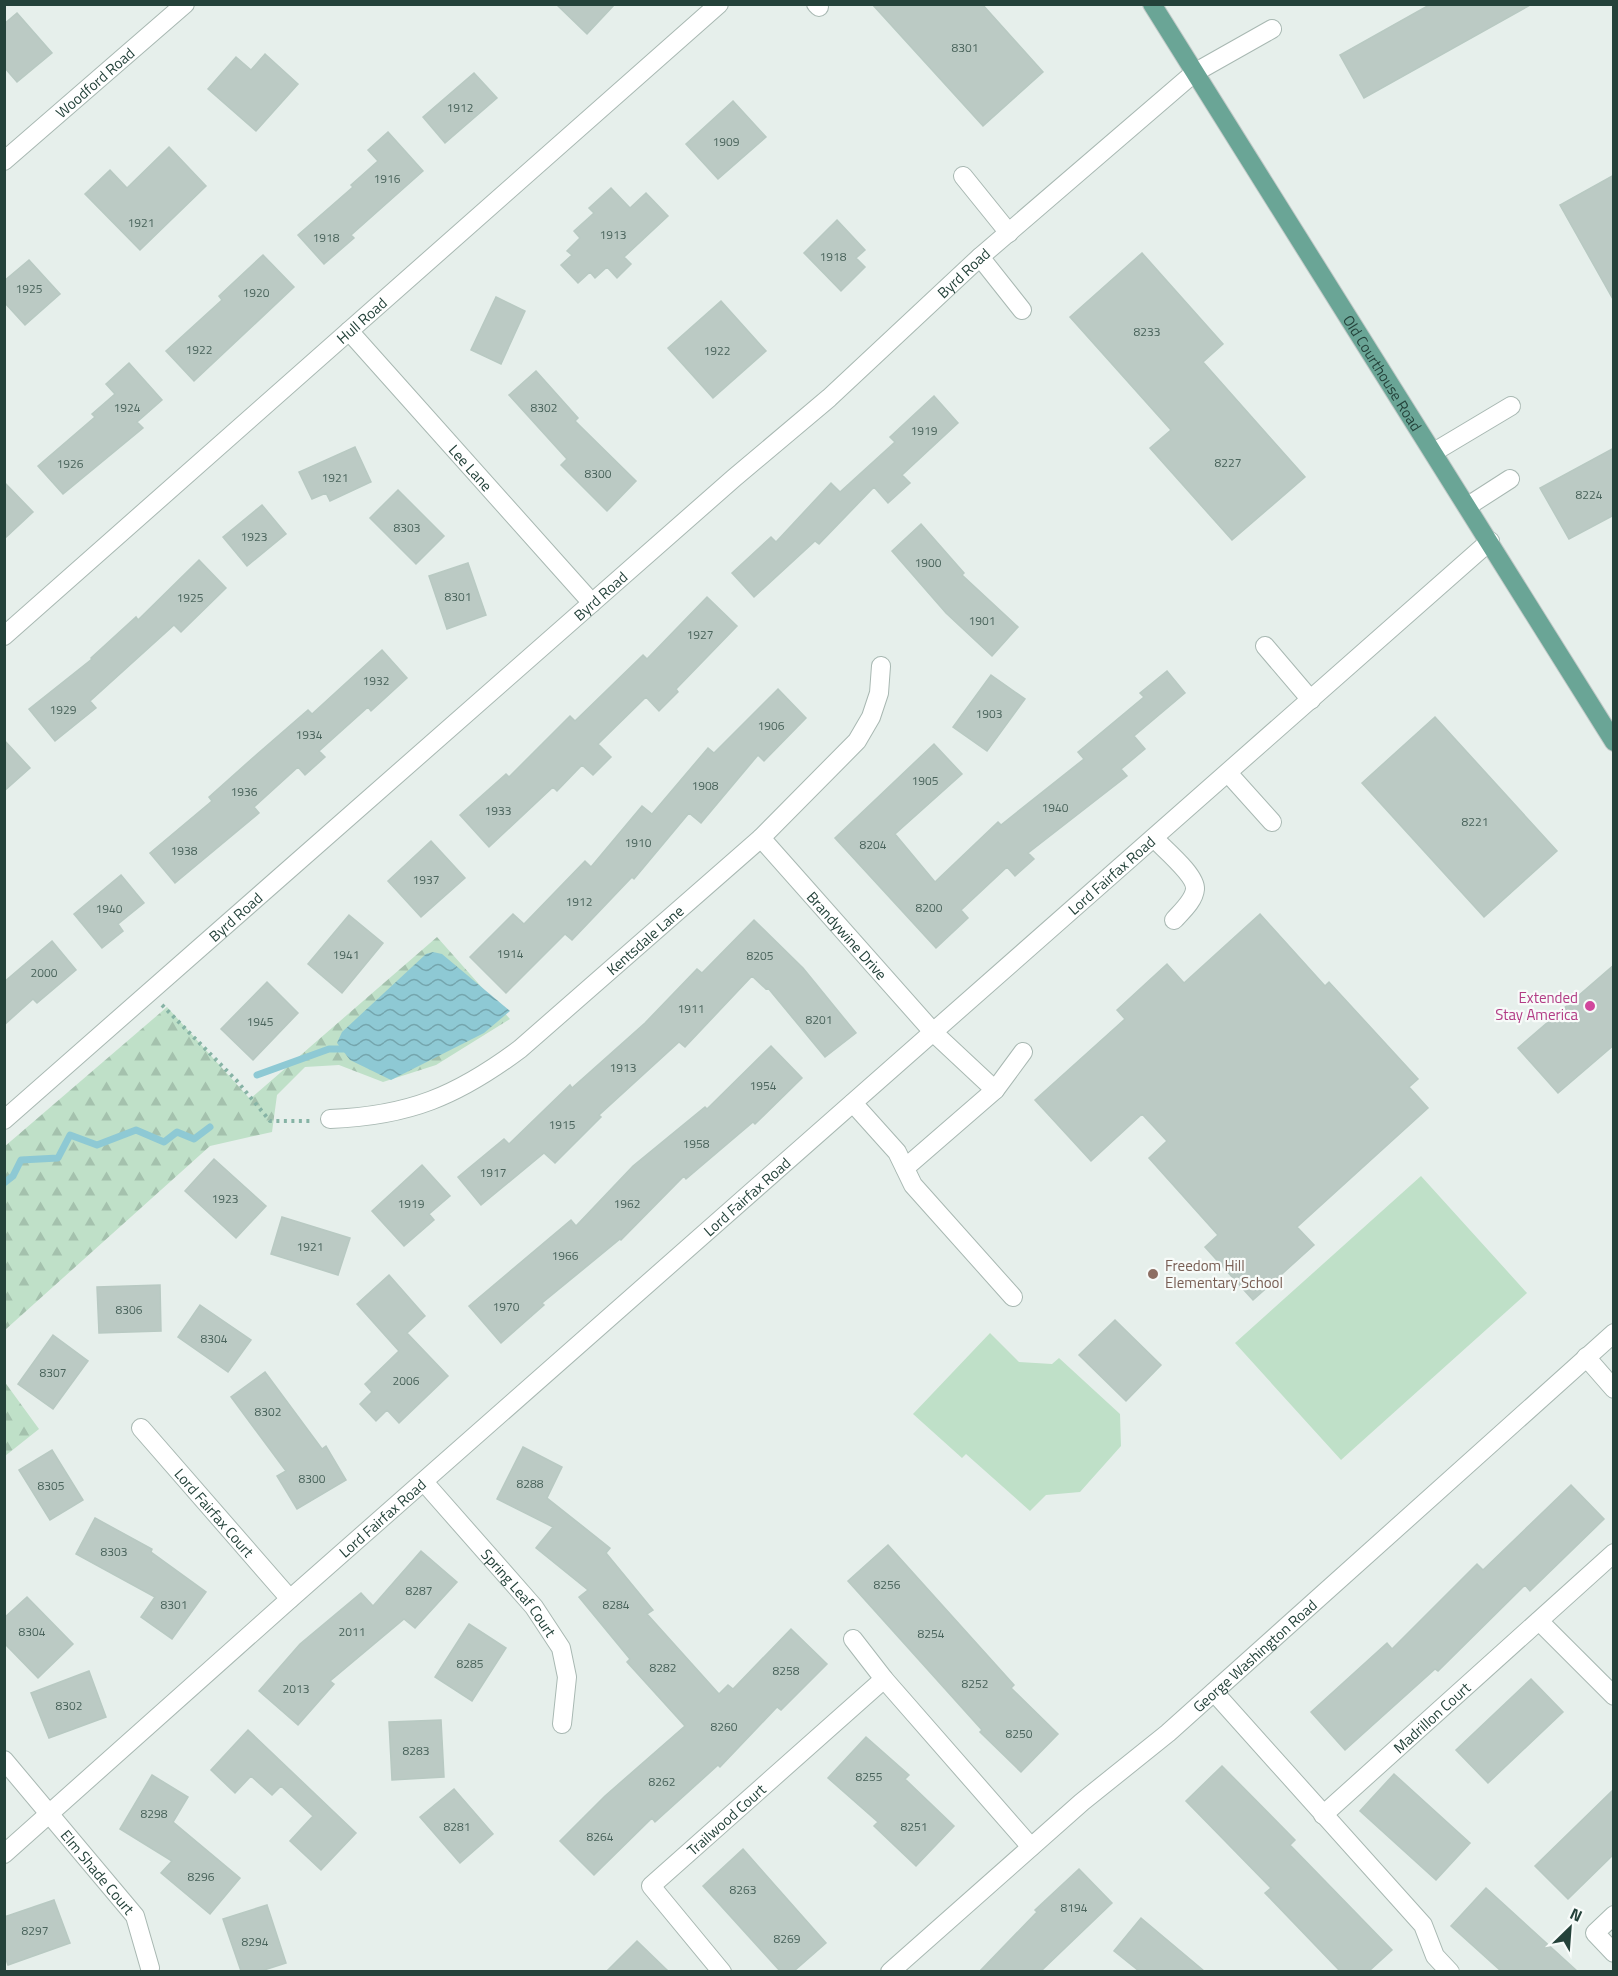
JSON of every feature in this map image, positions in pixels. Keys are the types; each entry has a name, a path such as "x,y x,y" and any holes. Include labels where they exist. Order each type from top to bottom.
{"main road":[{"name":"Old Courthouse Road","path":"1152,4 1614,742"}],"street":[{"name":"Woodford Road","path":"4,161 185,4"},
{"name":"Hull Road","path":"4,636 719,4"},
{"name":"Byrd Road","path":"4,1120 592,603 829,398 980,257 1194,73 1272,28"},
{"path":"963,176 1009,233"},
{"path":"980,257 1022,310"},
{"name":"Lee Lane","path":"349,331 592,603"},
{"path":"1434,452 1511,406"},
{"path":"1468,506 1510,479"},
{"name":"Lord Fairfax Road","path":"4,1854 1490,541"},
{"path":"1265,646 1311,700"},
{"name":"Kentsdale Lane","path":"330,1119 372,1118 412,1108 450,1093 491,1071 520,1049 761,838 857,741 871,717 876,701 881,666"},
{"path":"1228,773 1272,822"},
{"name":"Brandywine Drive","path":"761,838 934,1034 995,1090"},
{"path":"1154,838 1192,877 1195,889 1189,902 1173,920"},
{"path":"905,1168 995,1090 1023,1052"},
{"path":"853,1103 897,1152 913,1185 1013,1297"},
{"name":"George Washington Road","path":"890,1971 1031,1847 1214,1692 1614,1333"},
{"path":"1586,1358 1614,1389"},
{"name":"Lord Fairfax Court","path":"141,1428 290,1599"},
{"name":"Spring Leaf Court","path":"424,1482 534,1607 561,1648 567,1677 562,1724"},
{"name":"Madrillon Court","path":"1323,1815 1614,1553"},
{"path":"1539,1621 1614,1696"},
{"path":"853,1639 884,1679 1031,1847"},
{"name":"Trailwood Court","path":"722,1971 651,1886 884,1679"},
{"path":"1214,1692 1423,1925 1435,1956 1450,1971"},
{"name":"Elm Shade Court","path":"4,1760 51,1812 135,1916 150,1968"},
{"path":"1614,1915 1595,1933 1614,1953"}],"path":[{"path":"149,992 237,1081 270,1121 277,1123 330,1119"}],"green space":[{"path":"437,937 510,1019 436,1065 383,1082 339,1065 305,1067 277,1095 272,1132 210,1146 5,1330 4,1147 167,1007 250,1099"},
{"path":"1421,1176 1527,1293 1341,1460 1235,1343"},
{"path":"990,1333 1019,1362 1052,1364 1059,1358 1120,1414 1121,1446 1080,1492 1046,1495 1030,1511 966,1454 962,1458 913,1414"},
{"path":"4,1381 39,1429 5,1456 4,1456"}],"water":[{"path":"433,952 442,954 510,1011 484,1033 391,1080 350,1060 337,1043 342,1032 426,954"}],"building":[{"path":"556,4 615,4 587,34"},
{"path":"872,4 982,4 1043,72 983,126"},
{"path":"1431,4 1532,4 1364,98 1340,55"},
{"path":"17,13 52,53 17,82 4,67 4,24"},
{"path":"265,54 298,84 256,131 208,89 236,57 251,70"},
{"path":"474,73 497,98 445,143 423,117"},
{"path":"733,101 766,137 718,179 686,144"},
{"path":"388,132 423,171 351,235 354,238 324,264 298,235 353,187 351,185 378,161 368,150"},
{"path":"169,147 206,186 140,250 85,194 110,170 127,188"},
{"path":"1614,175 1614,301 1560,205"},
{"path":"611,188 630,208 646,193 668,216 624,257 631,264 617,278 607,267 595,278 590,272 578,283 561,265 572,255 567,251 580,238 574,231 594,213 589,208"},
{"path":"837,220 865,250 856,258 865,267 841,291 804,253"},
{"path":"1142,253 1223,344 1203,362 1305,477 1232,540 1150,448 1171,430 1070,317"},
{"path":"263,255 294,287 194,381 166,351 222,300 219,296"},
{"path":"29,260 60,294 25,325 4,302 4,281"},
{"path":"496,297 525,311 501,364 471,350"},
{"path":"721,301 766,351 713,398 668,348"},
{"path":"129,363 162,400 137,422 143,428 63,494 38,466 95,417 92,414 115,394 106,384"},
{"path":"536,371 578,418 575,421 636,481 607,511 561,465 567,459 509,395"},
{"path":"934,396 958,423 902,475 910,483 888,503 874,487 819,544 815,541 754,597 732,573 771,537 776,542 831,483 840,492 895,442 890,437"},
{"path":"355,447 371,482 330,501 326,493 312,499 299,472"},
{"path":"1614,448 1614,515 1569,539 1540,488"},
{"path":"4,482 33,512 4,539"},
{"path":"398,490 444,536 416,564 370,518"},
{"path":"262,505 286,534 247,566 223,537"},
{"path":"921,524 964,573 962,575 1018,627 992,656 946,613 892,551"},
{"path":"199,560 226,588 181,632 174,625 90,701 96,708 55,741 29,709 92,659 136,617 138,620"},
{"path":"468,563 486,615 447,629 429,576"},
{"path":"707,597 737,626 676,689 678,692 659,711 646,697 598,744 611,757 593,775 582,765 557,791 553,787 489,847 460,815 506,774 509,777 570,716 575,721 643,655 647,659"},
{"path":"382,650 407,678 371,711 368,707 319,751 325,757 305,775 298,767 254,807 259,813 175,883 150,853 212,801 209,797 255,756 308,710 312,714"},
{"path":"1167,671 1185,693 1134,736 1145,749 1121,769 1127,776 1028,853 1034,859 1015,876 1007,867 961,910 968,918 936,948 835,838 934,744 962,774 895,834 935,882 998,822 1001,825 1084,759 1078,752 1144,697 1140,693"},
{"path":"991,675 1025,699 987,751 953,727"},
{"path":"778,689 806,718 764,761 758,755 701,823 689,813 634,879 632,877 572,940 565,934 506,993 470,957 513,914 524,924 585,861 591,867 642,806 652,814 708,748 714,753"},
{"path":"1435,717 1557,851 1484,917 1362,783"},
{"path":"4,740 30,768 4,791"},
{"path":"431,841 465,878 421,917 388,881"},
{"path":"121,875 144,903 118,924 123,931 102,948 74,914"},
{"path":"1260,914 1325,986 1329,982 1418,1079 1409,1087 1428,1108 1297,1227 1314,1245 1253,1300 1205,1247 1218,1235 1149,1158 1167,1141 1142,1114 1091,1161 1035,1100 1125,1019 1117,1010 1167,964 1184,983"},
{"path":"349,915 383,943 342,993 308,964"},
{"path":"754,920 803,968 856,1033 825,1057 768,988 766,989 752,976 685,1047 679,1042 599,1115 601,1117 555,1163 544,1153 481,1205 458,1177 504,1139 509,1144 570,1085 572,1088 645,1023 697,969 702,973"},
{"path":"52,941 76,970 37,1003 33,999 4,1025 4,982"},
{"name":"Extended Stay America","path":"1614,965 1614,1045 1558,1093 1518,1048"},
{"path":"267,982 298,1013 253,1060 221,1029"},
{"path":"771,1046 802,1078 755,1124 753,1122 686,1179 684,1176 621,1240 542,1303 544,1305 501,1343 469,1306 571,1220 576,1226 633,1166 705,1107 707,1109"},
{"path":"214,1159 266,1206 236,1238 185,1191"},
{"path":"422,1165 450,1196 429,1214 434,1220 404,1246 372,1211"},
{"path":"282,1217 350,1238 338,1275 271,1254"},
{"path":"389,1275 425,1316 407,1333 448,1376 399,1423 387,1410 376,1421 360,1404 372,1392 365,1384 399,1351 357,1304"},
{"path":"160,1285 161,1331 99,1333 97,1287"},
{"path":"200,1305 251,1340 228,1372 178,1337"},
{"path":"1115,1320 1161,1365 1126,1401 1079,1355"},
{"path":"53,1335 88,1361 53,1409 18,1384"},
{"path":"265,1372 322,1449 326,1446 346,1480 297,1509 277,1476 286,1471 231,1397"},
{"path":"523,1447 562,1467 547,1498 610,1548 606,1553 653,1610 647,1614 719,1694 728,1685 733,1689 791,1629 827,1664 781,1710 777,1707 720,1767 718,1765 655,1822 652,1818 594,1875 560,1841 605,1796 685,1726 627,1662 630,1659 579,1597 588,1590 536,1548 553,1527 497,1499"},
{"path":"52,1450 83,1500 50,1520 19,1470"},
{"path":"1571,1485 1604,1519 1530,1591 1525,1585 1438,1671 1435,1669 1345,1750 1311,1712 1387,1643 1392,1649 1477,1564 1483,1570"},
{"path":"95,1518 152,1549 151,1552 206,1592 172,1639 141,1617 155,1597 76,1554"},
{"path":"888,1545 1014,1685 1011,1688 1058,1734 1021,1772 980,1732 982,1730 848,1581"},
{"path":"421,1551 457,1582 415,1628 404,1619 330,1681 334,1684 298,1725 259,1691 300,1644 361,1593 373,1606"},
{"path":"27,1597 73,1644 38,1678 4,1643 4,1618"},
{"path":"469,1624 506,1648 472,1701 435,1677"},
{"path":"89,1671 106,1717 49,1738 31,1693"},
{"path":"1531,1679 1563,1712 1488,1783 1456,1750"},
{"path":"441,1720 444,1777 392,1780 389,1722"},
{"path":"248,1730 356,1833 321,1870 290,1841 313,1816 281,1786 272,1795 251,1776 235,1793 211,1770"},
{"path":"866,1737 909,1775 905,1779 954,1826 916,1866 874,1826 878,1822 828,1778"},
{"path":"1222,1766 1295,1840 1290,1845 1392,1950 1369,1971 1340,1971 1265,1893 1271,1888 1186,1801"},
{"path":"1394,1774 1470,1843 1436,1880 1360,1811"},
{"path":"152,1775 188,1797 173,1822 240,1878 210,1914 161,1873 172,1861 120,1829"},
{"path":"454,1789 493,1834 460,1863 420,1817"},
{"path":"1614,1789 1614,1854 1568,1899 1535,1866"},
{"path":"743,1849 826,1943 794,1971 780,1971 703,1886"},
{"path":"1079,1869 1112,1903 1041,1971 980,1971 1037,1912 1035,1910"},
{"path":"1486,1888 1577,1971 1501,1971 1451,1926"},
{"path":"54,1900 70,1943 8,1965 4,1954 4,1917"},
{"path":"267,1905 286,1963 261,1971 241,1971 223,1919"},
{"path":"1141,1918 1204,1971 1139,1971 1114,1951"},
{"path":"637,1941 668,1971 607,1971"}],"waterway":[{"path":"257,1075 329,1049 350,1049"},
{"path":"4,1183 13,1176 21,1160 58,1158 70,1135 97,1145 136,1130 164,1142 177,1132 194,1139 210,1127"}],"place":[{"name":"Extended Stay America","path":"1590,1006"},
{"name":"Freedom Hill Elementary School","path":"1153,1274"}]}
